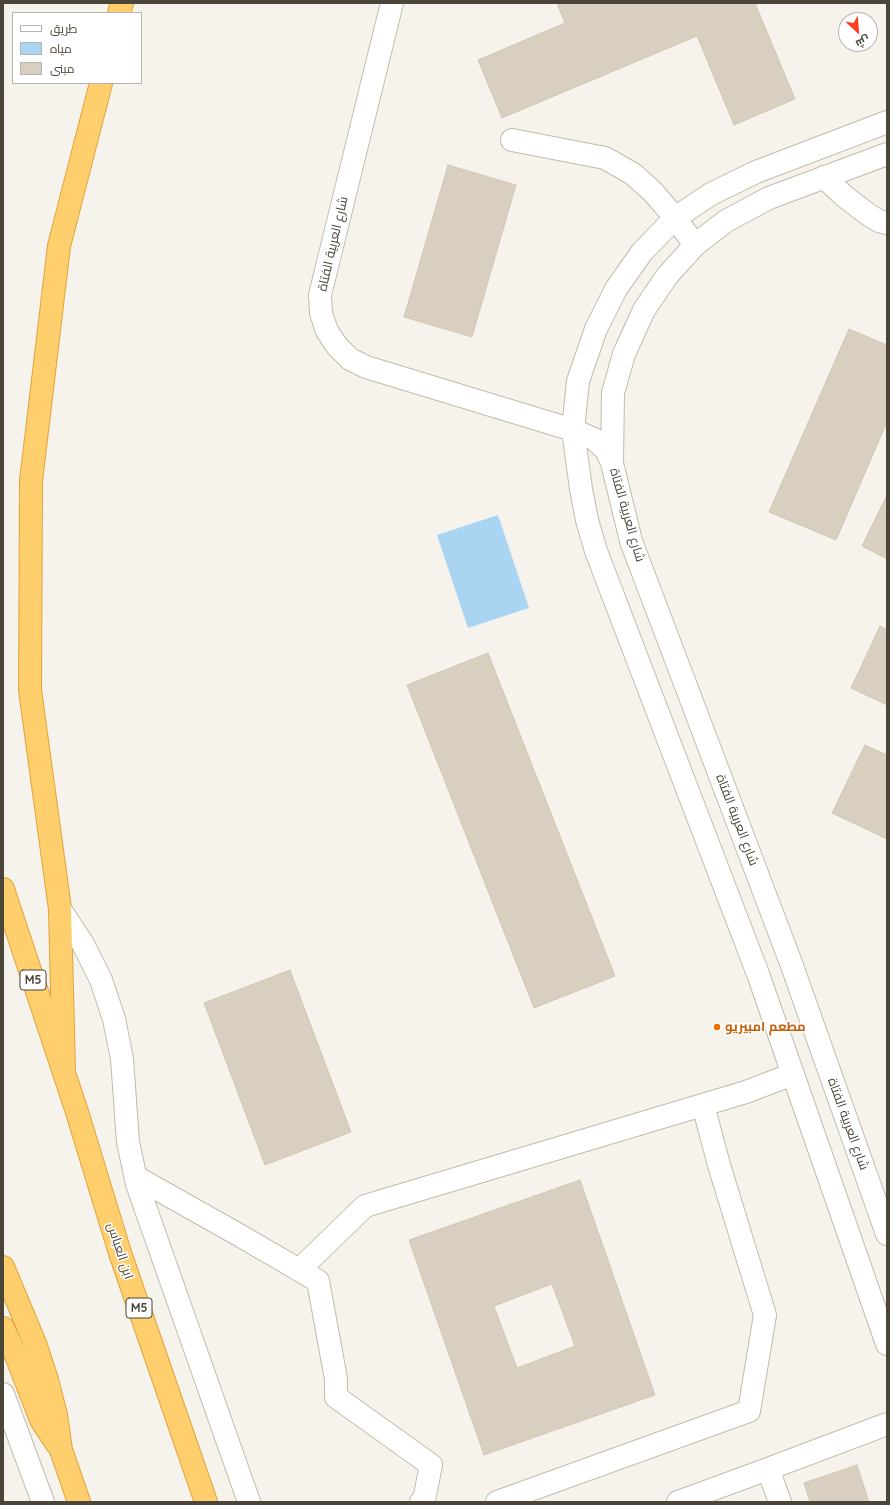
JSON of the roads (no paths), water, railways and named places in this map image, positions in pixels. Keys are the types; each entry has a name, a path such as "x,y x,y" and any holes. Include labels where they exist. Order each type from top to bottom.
{"highway":[{"path":"64,1072 60,910 30,690 31,481 59,246 101,84"},
{"name":"M5","path":"3,889 64,1072"},
{"name":"ابن العباس","path":"64,1072 120,1253 206,1502"},
{"path":"3,1267 23,1313 45,1373 56,1415 61,1450 80,1502"},
{"path":"3,1328 15,1353 41,1420 61,1450"}],"street":[{"name":"شارع العربية الفتاة","path":"392,3 320,295 321,313 327,331 337,346 350,358 366,367 573,430 594,439 606,450 612,463 631,541 791,963 887,1234"},
{"path":"887,122 756,172 711,194 675,218 642,252 616,289 596,329 578,381 573,430 581,489 587,520 596,550 758,974 887,1344"},
{"path":"512,140 605,158 633,174 653,192 695,245"},
{"path":"612,463 613,393 624,354 644,310 667,276 695,245 726,221 769,198 887,154"},
{"path":"824,177 844,196 869,215 879,221 887,223"},
{"path":"60,910 86,950 101,980 114,1019 122,1059 128,1142 136,1177 153,1232 249,1502"},
{"path":"758,974 791,963"},
{"path":"299,1270 364,1206 746,1092 793,1074"},
{"path":"497,1502 749,1411 765,1315 719,1165 703,1105"},
{"path":"136,1177 239,1234 318,1281 336,1379 336,1397 431,1465 424,1500 421,1502"},
{"path":"3,1394 43,1502"},
{"path":"678,1502 887,1424"},
{"path":"768,1469 780,1502"}],"water":[{"path":"498,515 529,608 468,628 437,535"}],"place":[{"name":"مطعم امبيريو","path":"717,1027"}]}
